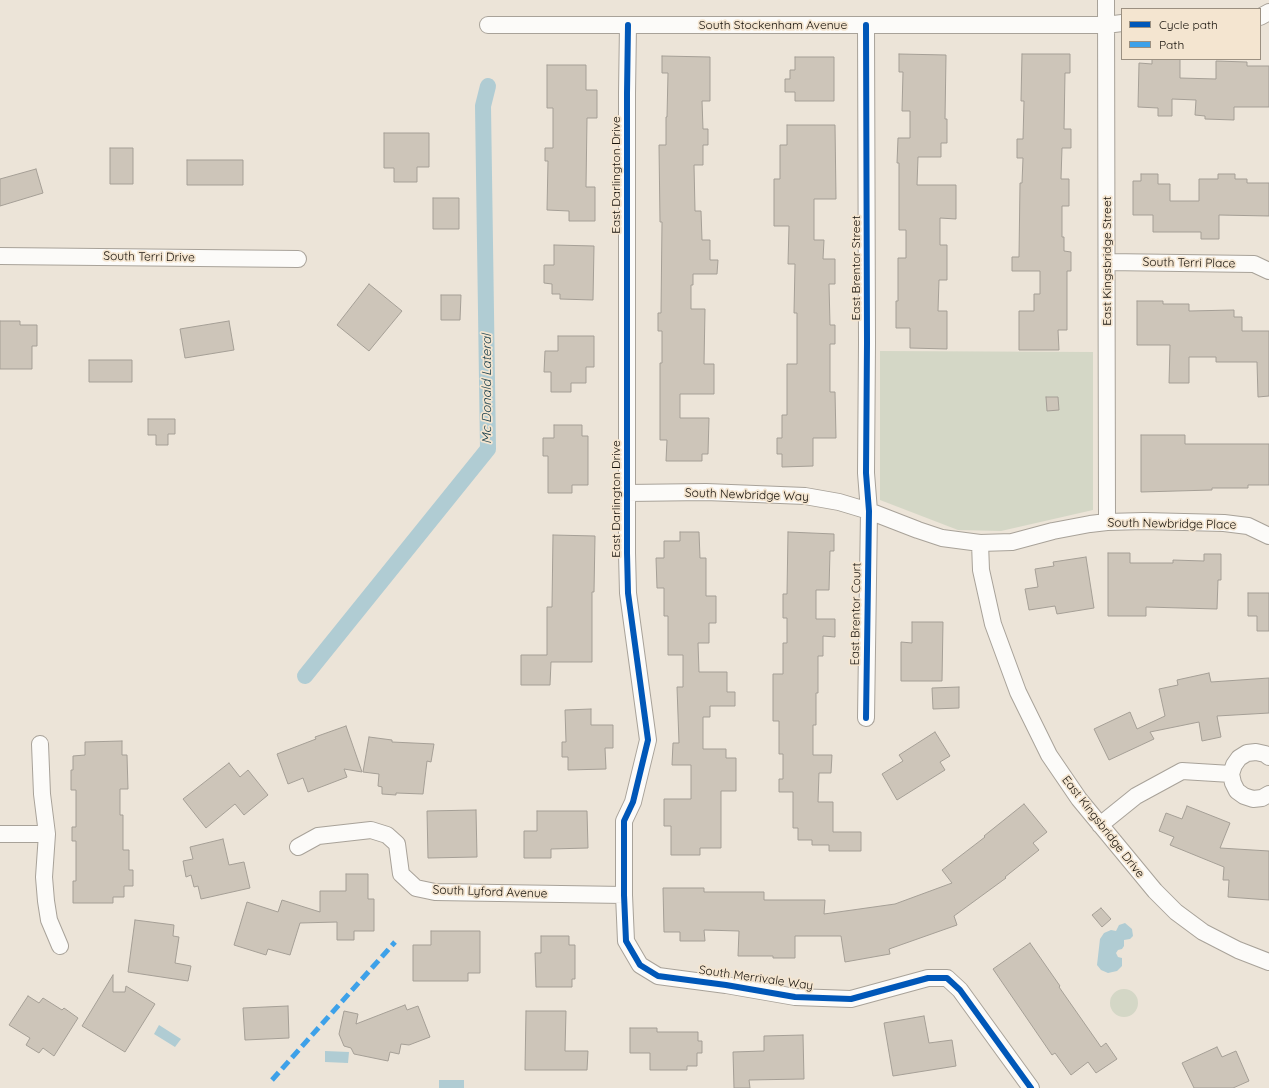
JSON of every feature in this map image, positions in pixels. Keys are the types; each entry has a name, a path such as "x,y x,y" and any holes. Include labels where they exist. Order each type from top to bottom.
{"street":[{"name":"East Kingsbridge Street","path":"1106,0 1114,24 1107,262 1107,522"},
{"name":"South Stockenham Avenue","path":"488,25 1114,24"},
{"name":"East Darlington Drive","path":"628,25 628,593 648,740 633,802 624,821 624,895 626,941 640,965"},
{"name":"East Brentor Street","path":"866,25 866,473 869,511"},
{"name":"South Terri Drive","path":"0,256 298,258"},
{"name":"South Terri Place","path":"1107,262 1254,264 1269,271"},
{"name":"South Newbridge Way","path":"627,493 706,492 805,496 839,502 869,511 942,538 980,543"},
{"name":"East Brentor Court","path":"866,718 869,511"},
{"name":"South Newbridge Place","path":"980,543 1012,542 1060,530 1107,522 1144,521 1224,523 1248,526 1269,536"},
{"name":"East Kingsbridge Drive","path":"980,543 981,570 993,624 1018,692 1049,755 1079,799 1155,891 1176,912 1203,932 1238,950 1269,962"},
{"path":"40,744 42,794 47,834 44,877 46,901 50,920 60,946"},
{"path":"1269,757 1265,754 1256,752 1247,753 1234,765 1231,774 1237,791 1244,796 1253,799 1262,798 1269,794"},
{"path":"1100,825 1136,796 1182,771 1231,774"},
{"name":"South Lyford Avenue","path":"298,847 318,836 371,830 387,835 397,844 402,874 416,888 435,892 624,895"},
{"path":"0,834 47,834"},
{"name":"South Merrivale Way","path":"640,965 658,976 795,996 851,999 928,978 947,978 960,990 1031,1088"}],"green space":[{"path":"880,351 1093,352 1093,510 1001,531 958,530 880,500"},
{"path":"1124,989 1134,993 1138,1003 1134,1013 1124,1017 1114,1013 1110,1003 1114,993"}],"water":[{"path":"1125,923 1132,929 1133,936 1130,939 1124,940 1124,946 1116,953 1118,957 1122,958 1122,966 1117,971 1108,973 1101,970 1097,965 1100,939 1104,933 1111,930 1116,931 1119,925"},
{"path":"159,1025 181,1039 175,1047 154,1034"},
{"path":"325,1051 349,1052 348,1063 325,1062"},
{"path":"439,1080 464,1080 464,1088 439,1088"}],"building":[{"path":"899,54 946,55 945,119 947,119 947,143 941,143 941,157 918,157 917,185 956,185 956,219 940,218 940,245 947,245 947,280 939,280 938,311 947,311 947,349 910,348 910,328 896,328 896,301 898,301 898,258 906,258 906,230 899,230 899,163 897,163 898,138 910,138 910,111 902,111 903,72 899,72"},
{"path":"1022,54 1070,54 1070,73 1065,73 1064,129 1071,129 1071,148 1062,148 1061,179 1069,179 1069,206 1062,206 1062,237 1064,237 1064,251 1071,252 1071,271 1067,271 1067,330 1058,330 1059,350 1019,350 1019,311 1034,311 1034,294 1040,294 1040,271 1012,271 1012,257 1019,257 1020,183 1022,183 1023,158 1017,158 1017,139 1023,139 1024,101 1021,101"},
{"path":"662,56 710,57 710,101 702,101 703,129 708,129 708,145 703,145 703,165 694,165 695,211 701,211 702,240 710,240 710,260 718,260 717,274 693,274 693,285 691,285 691,309 705,309 704,364 714,364 714,394 680,394 680,418 709,418 708,454 702,454 702,461 666,461 667,440 660,440 660,363 662,363 662,331 658,331 658,313 661,313 662,222 660,222 659,145 666,145 668,73 662,73"},
{"path":"795,57 834,57 834,101 795,101 795,92 785,92 785,79 790,79 790,70 795,70"},
{"path":"1152,60 1180,60 1180,78 1216,79 1216,61 1247,62 1247,66 1269,66 1269,107 1234,107 1234,120 1205,119 1205,116 1195,115 1196,100 1172,99 1172,116 1158,116 1158,108 1138,107 1139,63 1152,64"},
{"path":"547,65 586,65 586,90 597,90 597,118 587,118 586,187 595,187 595,221 569,221 569,211 547,210 548,161 545,161 545,148 553,148 553,108 547,108"},
{"path":"787,125 835,125 836,199 814,199 814,240 824,240 823,259 835,259 835,284 829,284 830,325 835,325 835,344 830,344 830,392 835,392 836,438 813,438 813,466 782,467 782,454 777,454 777,438 782,438 782,415 787,415 787,364 797,364 797,313 794,313 795,264 788,264 789,226 774,226 774,179 780,179 780,145 787,145"},
{"path":"384,133 429,133 429,167 417,167 417,182 394,182 394,168 384,168"},
{"path":"110,148 133,148 133,184 110,184"},
{"path":"187,160 243,160 243,185 187,185"},
{"path":"36,169 43,193 0,206 0,179"},
{"path":"1141,174 1158,174 1158,184 1170,184 1170,201 1199,201 1199,179 1218,179 1218,174 1235,174 1235,179 1247,179 1247,183 1269,183 1269,216 1219,215 1219,239 1201,239 1201,232 1153,232 1153,215 1133,215 1133,181 1141,181"},
{"path":"433,198 459,198 459,229 433,229"},
{"path":"554,245 594,246 593,300 560,299 560,294 552,294 552,284 544,283 544,265 554,265"},
{"path":"369,284 402,311 369,351 337,325"},
{"path":"441,295 461,295 460,320 441,320"},
{"path":"1137,301 1163,301 1163,304 1189,304 1189,311 1234,310 1234,317 1242,317 1242,331 1269,331 1269,396 1258,397 1257,362 1216,362 1216,357 1189,357 1189,383 1169,383 1170,345 1137,345"},
{"path":"0,321 20,321 20,325 37,325 37,346 32,346 32,369 0,369"},
{"path":"229,321 234,350 185,358 180,329"},
{"path":"558,336 594,336 594,367 586,367 586,383 571,383 571,392 551,392 551,372 544,372 545,351 558,351"},
{"path":"89,360 132,360 132,382 89,382"},
{"path":"1046,397 1058,397 1059,410 1047,411"},
{"path":"148,419 175,419 175,434 168,434 168,445 156,445 156,435 148,435"},
{"path":"554,425 582,425 582,436 588,436 588,485 572,485 572,493 548,493 548,456 543,456 543,438 554,438"},
{"path":"1141,435 1185,435 1185,444 1269,444 1269,485 1248,485 1248,488 1212,488 1212,490 1141,492"},
{"path":"680,532 699,532 700,558 706,558 706,596 716,596 716,623 709,623 709,643 698,643 699,672 727,672 727,692 735,692 735,706 710,706 710,717 703,717 703,749 726,749 726,758 736,758 736,791 721,791 721,848 700,848 700,855 671,855 671,826 664,826 664,799 691,799 691,765 672,765 673,743 679,743 677,687 683,687 683,655 668,655 668,616 664,616 664,588 657,588 656,558 664,558 664,541 680,541"},
{"path":"788,532 834,534 834,551 830,551 829,590 816,590 816,619 835,619 835,637 823,636 823,656 818,656 818,693 816,693 816,725 813,725 813,755 832,755 831,773 819,773 818,802 833,802 833,832 861,832 861,851 829,851 829,845 812,845 812,840 798,840 798,828 793,828 793,792 779,792 779,779 783,779 783,754 779,754 779,721 773,721 773,674 783,674 783,643 787,643 787,618 783,618 783,594 787,594"},
{"path":"553,535 595,536 594,592 592,592 592,662 551,662 550,685 521,685 521,655 547,655 547,607 552,607"},
{"path":"1108,553 1130,553 1130,563 1173,563 1173,560 1204,561 1204,554 1221,554 1221,580 1218,580 1217,609 1146,607 1146,616 1108,616"},
{"path":"1086,557 1094,608 1057,614 1055,606 1029,610 1025,589 1038,587 1035,569 1054,566 1053,562"},
{"path":"1248,593 1269,593 1269,631 1257,631 1257,616 1248,616"},
{"path":"912,622 943,622 942,681 901,681 901,642 912,643"},
{"path":"1209,673 1211,682 1269,678 1269,713 1217,716 1221,737 1202,741 1199,722 1150,732 1154,739 1109,760 1094,729 1130,712 1137,729 1165,716 1159,689 1178,685 1177,680"},
{"path":"959,687 959,708 933,709 932,688"},
{"path":"591,709 591,725 613,725 613,748 605,748 606,769 568,770 568,757 562,757 562,742 566,742 565,710"},
{"path":"346,726 362,772 344,769 347,777 308,792 303,778 288,784 277,754 316,739 315,737"},
{"path":"935,732 950,756 940,762 945,770 897,800 882,774 903,761 899,755"},
{"path":"369,737 392,740 392,742 434,744 431,762 427,761 423,794 382,794 382,787 378,786 379,774 363,772"},
{"path":"122,741 122,755 127,755 128,789 120,789 120,815 123,815 123,850 129,850 129,870 133,870 133,886 124,886 124,897 113,897 113,903 73,903 73,881 76,881 76,841 72,841 72,827 76,827 76,790 71,790 73,756 85,755 85,742"},
{"path":"229,763 240,777 248,770 268,795 244,815 235,804 206,828 183,799"},
{"path":"1024,804 1047,832 1033,843 1039,850 1005,877 1006,878 954,916 957,925 889,949 890,954 845,962 841,936 795,936 795,958 773,958 773,956 738,956 739,931 704,930 705,941 680,941 680,932 664,932 663,888 704,888 704,892 764,892 764,900 825,900 824,914 895,904 952,883 942,870 985,837 984,836"},
{"path":"1187,806 1230,823 1220,848 1269,851 1269,900 1228,897 1229,880 1223,880 1224,867 1170,845 1174,837 1159,831 1166,813 1182,819"},
{"path":"476,810 477,857 428,858 427,811"},
{"path":"537,811 587,811 588,848 551,849 551,858 524,858 524,831 537,831"},
{"path":"223,839 229,865 244,862 250,888 201,899 198,886 194,887 191,875 186,877 183,861 193,859 190,847"},
{"path":"346,874 368,874 368,899 374,899 374,931 354,931 354,940 337,940 337,922 300,923 290,955 268,949 266,955 234,945 247,902 278,912 282,900 320,912 320,891 346,891"},
{"path":"1101,908 1111,919 1102,927 1092,915"},
{"path":"135,920 174,925 173,936 179,937 175,963 191,966 188,981 128,972"},
{"path":"431,931 480,931 480,973 468,973 468,981 413,981 413,945 431,945"},
{"path":"541,936 569,936 569,945 575,945 575,979 572,979 572,987 536,987 535,953 541,953"},
{"path":"1030,943 1101,1047 1106,1043 1117,1059 1096,1073 1088,1062 1071,1075 1055,1053 1052,1055 993,969"},
{"path":"113,975 113,992 125,992 126,986 155,1004 125,1052 82,1026"},
{"path":"28,996 39,1003 43,998 62,1010 64,1008 78,1018 54,1056 43,1048 39,1053 26,1045 30,1038 9,1025"},
{"path":"405,1005 407,1010 418,1006 430,1037 409,1045 401,1044 399,1054 390,1052 388,1061 354,1054 351,1048 344,1046 339,1034 344,1011 358,1014 356,1024"},
{"path":"288,1006 289,1038 245,1040 243,1008"},
{"path":"526,1011 566,1011 565,1051 588,1051 587,1070 525,1070"},
{"path":"924,1016 929,1043 952,1040 956,1066 893,1076 884,1023"},
{"path":"630,1028 657,1028 657,1032 698,1032 698,1041 702,1041 702,1053 697,1053 697,1066 687,1066 687,1070 650,1070 650,1053 630,1053"},
{"path":"803,1035 804,1079 749,1080 750,1088 734,1088 733,1052 764,1051 764,1036"},
{"path":"1217,1047 1222,1057 1236,1051 1249,1081 1233,1088 1194,1088 1182,1063"}],"waterway":[{"name":"Mc Donald Lateral","path":"305,676 488,449 483,106 488,86"}],"marked path":[{"path":"272,1080 395,942"}],"cycle path":[{"path":"628,25 628,593 648,740 633,802 624,821 624,895 626,941 640,965 658,976 726,985 795,997 851,999 928,978 947,978 960,990 1031,1088"},
{"path":"866,25 866,473 869,511 866,718"}]}
